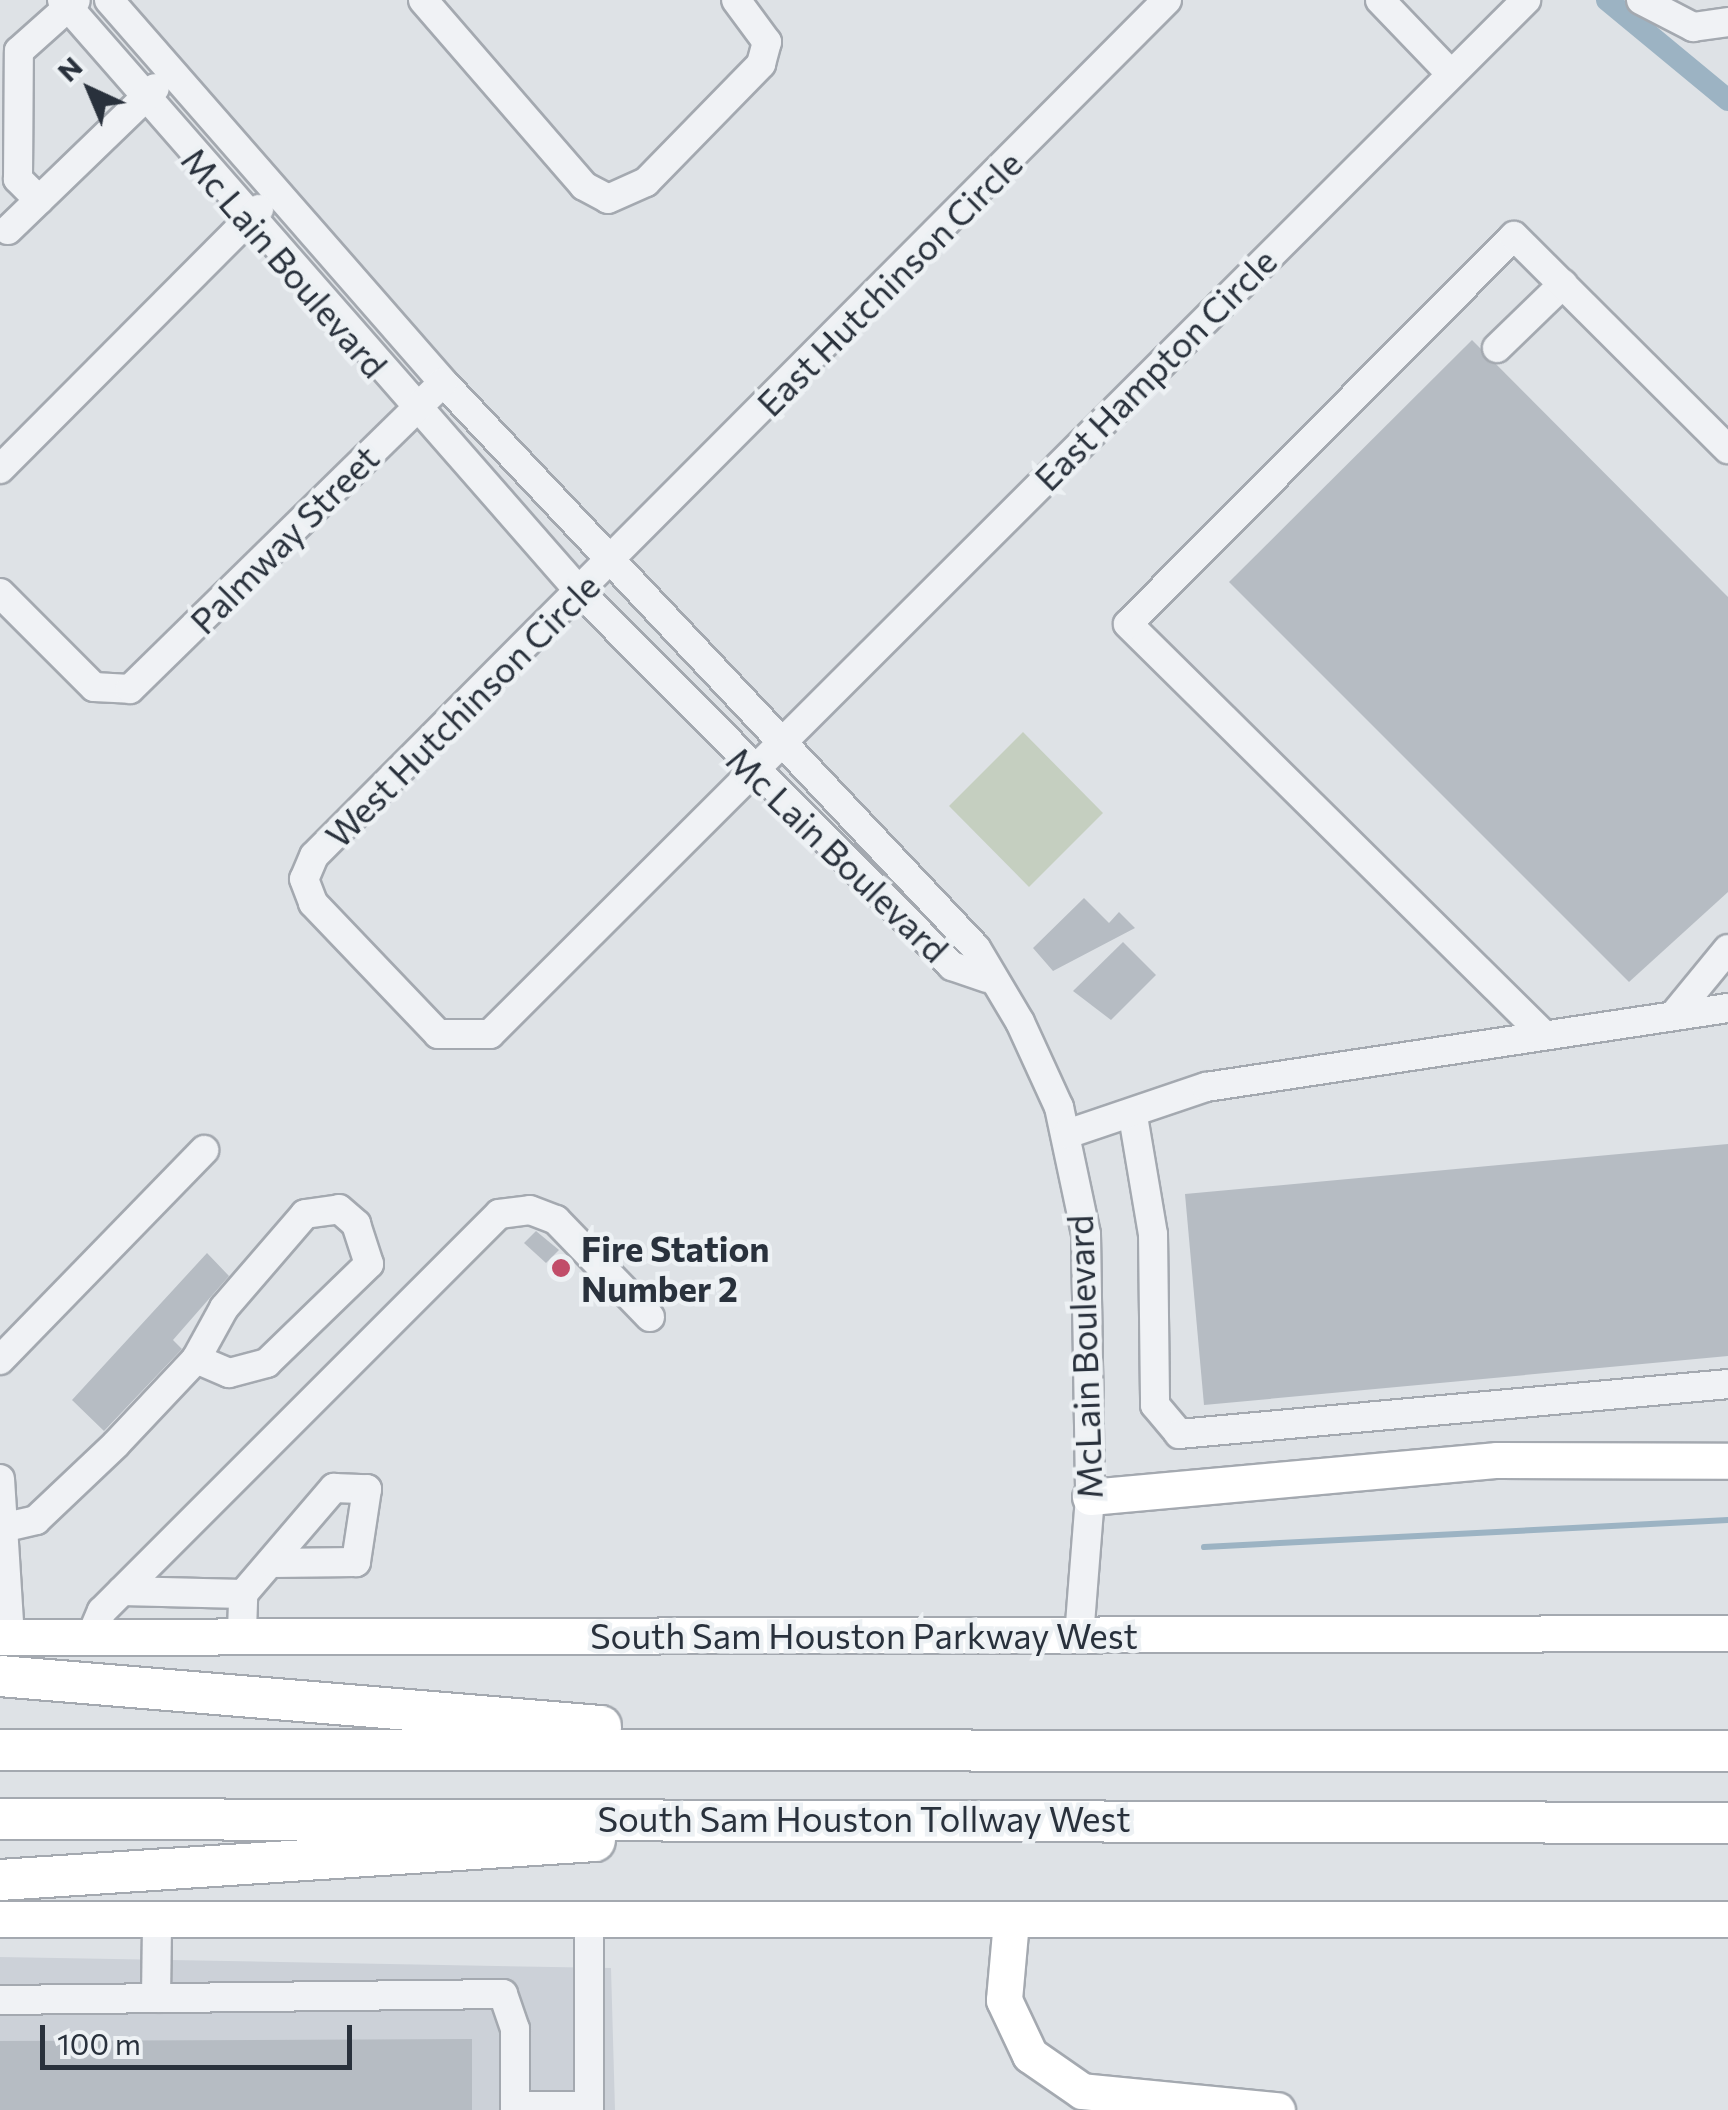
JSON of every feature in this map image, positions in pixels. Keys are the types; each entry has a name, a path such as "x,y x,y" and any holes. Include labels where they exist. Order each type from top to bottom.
{"highway":[{"path":"0,1676 879,1749"},
{"name":"South Sam Houston Tollway West","path":"0,1750 1714,1751"},
{"path":"0,1880 942,1816"},
{"name":"South Sam Houston Tollway West","path":"0,1818 942,1816 1715,1824"}],"main road":[{"path":"1090,1497 1497,1460 1728,1461"},
{"name":"South Sam Houston Parkway West","path":"5,1637 242,1631 1079,1637 1728,1633"},
{"path":"0,1920 157,1925 1728,1920"},
{"path":"1011,1921 1004,2000 1030,2055 1082,2091 1277,2110"}],"street":[{"name":"Mc Lain Boulevard","path":"109,0 274,194 609,564 785,739 976,948 987,978"},
{"path":"423,0 602,198 636,190 728,100 768,48 736,0"},
{"name":"East Hutchinson Circle","path":"609,564 1167,0"},
{"path":"1380,0 1450,73"},
{"name":"East Hampton Circle","path":"752,772 1526,0"},
{"path":"1641,0 1693,27 1728,22"},
{"name":"Mc Lain Boulevard","path":"69,2 143,100 581,592 752,772 952,966 987,978"},
{"path":"38,200 18,179 20,51 69,2"},
{"path":"8,230 171,74"},
{"path":"0,469 274,194"},
{"path":"1542,1033 1128,624 1514,236 1728,449"},
{"path":"1497,348 1563,284"},
{"name":"Palmway Street","path":"0,593 94,688 122,692 443,382"},
{"name":"West Hutchinson Circle","path":"609,564 314,856 304,879 313,904 438,1034 490,1034 752,772"},
{"path":"878,894 904,869"},
{"path":"1677,1011 1728,949"},
{"name":"McLain Boulevard","path":"987,978 1033,1046 1067,1134 1086,1234 1090,1497 1079,1637"},
{"path":"1067,1134 1133,1116 1206,1087 1677,1011 1728,1008"},
{"path":"1133,1116 1153,1234 1155,1405 1179,1434 1728,1384"},
{"path":"0,1360 204,1150"},
{"path":"6,1527 36,1520 196,1359 224,1308 305,1214 339,1209 356,1224 369,1264 267,1363 230,1373 196,1359"},
{"path":"92,1634 122,1591 499,1214 530,1210 556,1220 650,1317"},
{"path":"0,1479 6,1527 5,1637"},
{"path":"242,1631 243,1594 272,1564"},
{"path":"122,1591 243,1594"},
{"path":"156,1998 157,1925"},
{"path":"0,2000 503,1994 514,2030 514,2108 589,2108 589,1925"}],"shaded area":[{"path":"0,1957 611,1968 615,2110 0,2110"}],"green space":[{"path":"1023,732 1103,813 1029,887 949,806"}],"building":[{"path":"1472,340 1728,597 1728,892 1629,982 1229,582"},
{"path":"1084,898 1109,923 1119,912 1135,928 1053,971 1033,948"},
{"path":"1123,942 1156,975 1111,1020 1073,991"},
{"path":"1728,1144 1728,1356 1204,1405 1185,1194"},
{"path":"536,1231 559,1250 546,1263 524,1243"},
{"path":"207,1253 229,1276 173,1340 182,1349 104,1431 72,1400"},
{"path":"472,2039 472,2110 0,2110 0,2041"}],"waterway":[{"path":"1607,0 1728,100"},
{"path":"1204,1547 1728,1520"}],"place":[{"name":"Fire Station Number 2","path":"561,1268"}]}
